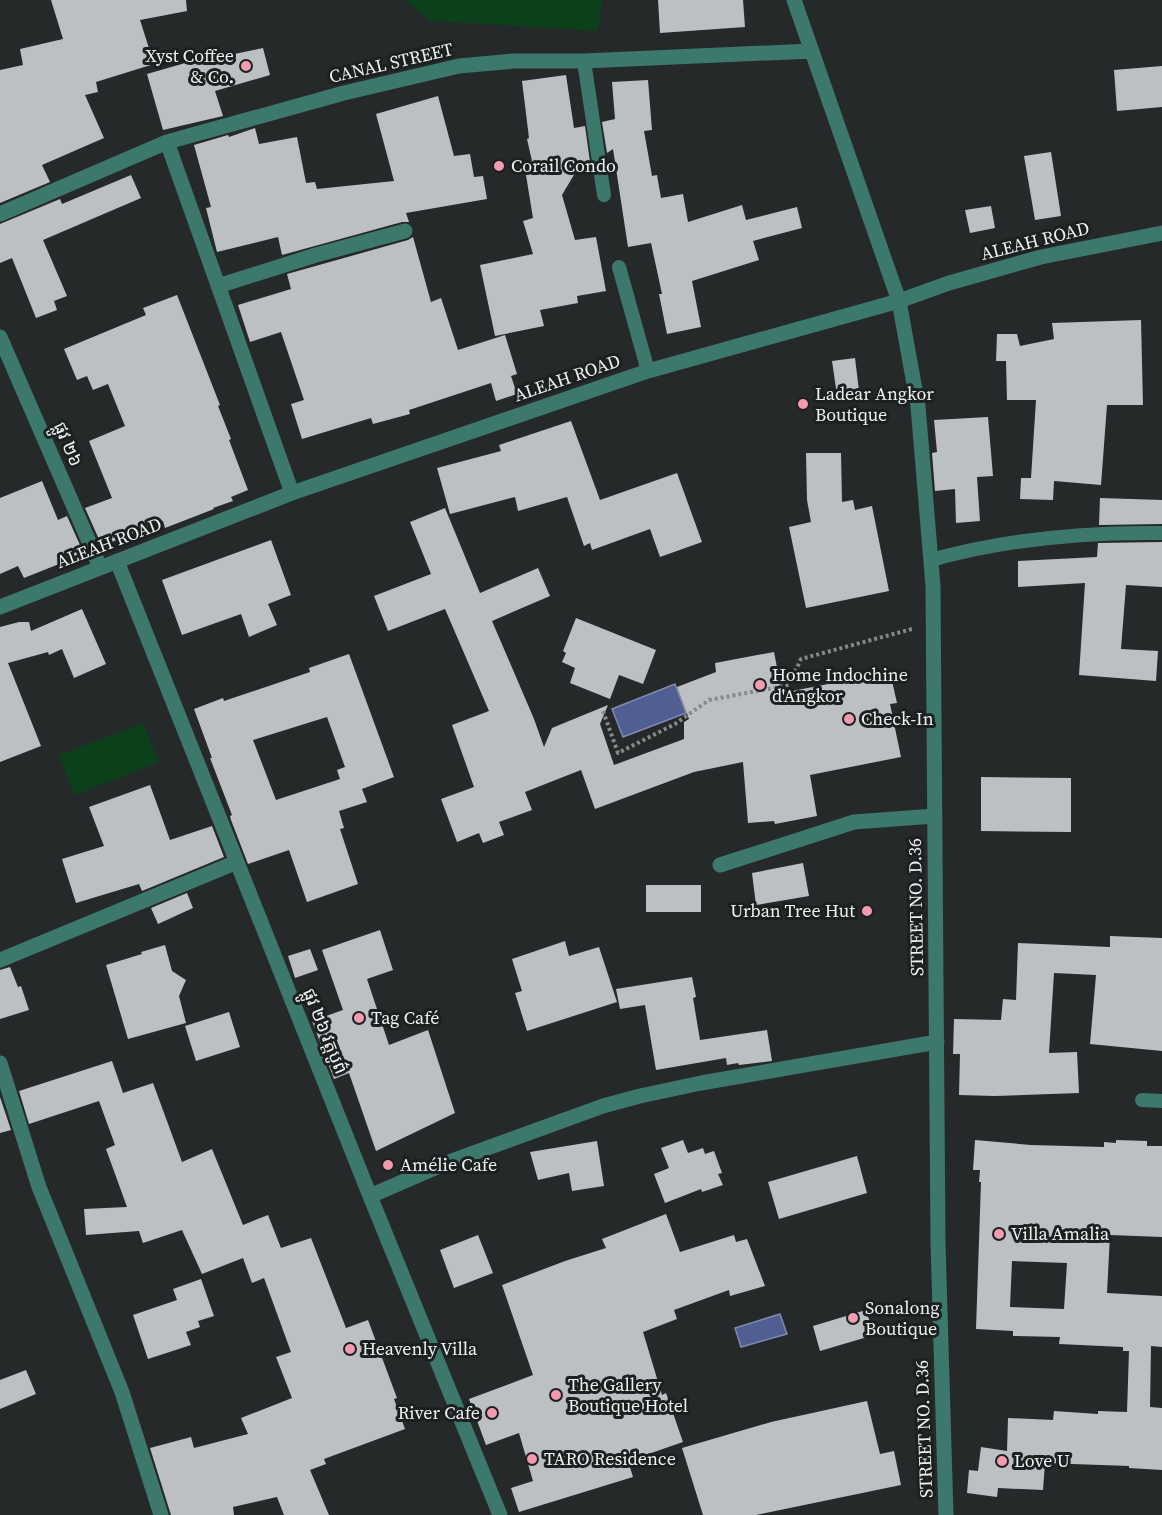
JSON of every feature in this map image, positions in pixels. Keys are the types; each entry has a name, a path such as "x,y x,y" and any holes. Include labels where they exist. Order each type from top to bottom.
{"street":[{"name":"STREET NO. D.36","path":"794,0 899,301 918,406 931,560 933,623 938,1244 946,1515"},
{"name":"CANAL STREET","path":"0,214 167,142 333,96 459,66 513,61 584,61 812,51"},
{"path":"167,142 292,493"},
{"path":"218,286 316,255 405,231"},
{"name":"ALEAH ROAD","path":"0,607 292,493 648,371 899,301 949,283 1041,258 1162,233"},
{"name":"ផ្លូវ ២៦","path":"0,337 100,567"},
{"name":"ផ្លូវ ២៦ វត្តបូព៌","path":"117,561 500,1515"},
{"path":"720,865 854,822 934,816"},
{"path":"0,960 237,861"},
{"path":"370,1196 446,1164 603,1106 701,1083 937,1042"},
{"path":"0,1063 39,1187 122,1392 161,1515"}],"lane":[{"path":"584,61 604,195"},
{"path":"619,267 648,371"},
{"path":"931,560 962,551 1057,536 1162,533"},
{"path":"1142,1100 1162,1101"}],"path":[{"path":"603,711 618,753 675,724 709,700 789,686 801,659 933,623"}],"green space":[{"path":"405,0 602,0 598,31 431,21"},
{"path":"143,723 159,762 75,795 59,755"}],"water":[{"path":"675,684 686,713 623,737 612,709"},
{"path":"780,1314 787,1334 741,1347 735,1328"}],"building":[{"path":"51,0 186,0 187,11 140,20 154,64 96,82 98,92 85,95 104,138 42,165 50,182 0,203 0,70 23,65 20,49 63,39"},
{"path":"658,0 743,0 745,27 660,33"},
{"path":"263,48 270,75 215,91 223,116 163,130 147,74 206,57 206,60"},
{"path":"1162,66 1162,107 1117,111 1114,70"},
{"path":"566,75 574,128 585,126 590,162 578,168 562,195 575,240 596,237 606,291 577,296 578,303 540,310 544,326 495,336 480,265 533,254 523,221 533,218 524,163 532,161 527,139 529,138 522,81"},
{"path":"648,80 652,130 644,131 652,176 657,175 661,198 683,194 688,222 742,205 746,220 797,207 802,228 753,241 759,260 692,281 701,327 667,334 659,294 662,294 651,243 628,247 613,149 607,153 602,122 615,119 612,82"},
{"path":"438,96 454,156 470,154 474,177 483,176 487,199 406,213 409,222 282,255 278,237 217,252 206,208 211,207 194,145 255,128 259,144 297,137 306,183 315,182 317,189 394,181 376,114"},
{"path":"1051,152 1061,216 1035,220 1024,156"},
{"path":"131,175 141,198 43,240 67,296 54,301 57,310 36,318 12,258 0,263 0,224 60,199 62,204"},
{"path":"991,206 995,228 970,233 965,210"},
{"path":"413,237 431,302 441,298 458,350 505,335 517,374 511,376 517,394 496,401 491,383 409,410 410,414 373,424 371,418 302,439 291,404 304,400 281,332 250,342 238,305 291,289 287,274"},
{"path":"177,295 220,405 218,406 231,439 229,440 248,490 231,497 233,501 165,528 163,521 102,546 85,508 112,498 89,441 125,426 108,384 93,390 87,376 77,380 64,349 146,315 143,308"},
{"path":"1141,320 1143,405 1107,405 1101,485 1054,481 1053,500 1020,499 1021,478 1031,478 1036,400 1007,400 1006,361 996,361 997,334 1017,334 1020,346 1054,339 1052,323"},
{"path":"855,358 860,399 838,402 832,361"},
{"path":"988,417 993,476 977,477 980,521 956,523 955,489 935,491 932,453 937,452 934,420"},
{"path":"571,421 600,500 677,473 702,542 660,557 650,529 592,550 590,543 584,546 567,497 518,511 515,497 450,514 437,468 501,451 499,445"},
{"path":"806,453 841,453 842,502 853,500 855,510 872,506 889,591 806,608 789,527 811,522 807,500"},
{"path":"42,481 58,520 67,516 84,554 24,578 18,566 0,574 0,498"},
{"path":"1100,498 1162,500 1162,524 1099,525"},
{"path":"445,508 480,593 538,568 550,596 492,621 544,747 552,728 608,705 600,724 614,765 684,739 684,722 689,719 677,687 716,672 715,663 774,652 782,693 890,672 897,703 890,704 901,757 810,775 817,816 775,824 774,821 748,823 743,762 694,772 595,809 581,770 525,792 532,810 499,822 504,835 483,843 479,833 457,842 441,799 474,787 452,725 489,711 445,609 388,631 374,596 431,574 410,522"},
{"path":"271,540 291,595 268,604 277,625 249,637 241,614 182,635 162,580"},
{"path":"1162,542 1162,587 1126,585 1121,649 1158,651 1156,681 1079,675 1085,583 1018,587 1018,561 1097,557 1098,543"},
{"path":"82,609 106,664 74,678 62,649 49,655 48,652 8,663 41,746 0,762 0,627 29,622 31,631"},
{"path":"576,618 656,650 643,684 619,675 610,699 570,683 575,668 562,662 566,653 563,651"},
{"path":"349,654 394,777 362,789 367,802 339,811 344,828 340,829 358,884 307,902 289,850 248,864 194,709 310,672 309,668","holes":["327,717 345,767 337,770 340,779 276,800 253,740"]},
{"path":"981,777 1071,778 1071,832 981,831"},
{"path":"150,785 170,840 212,826 224,857 142,891 139,884 76,903 62,859 104,846 89,807"},
{"path":"803,863 809,896 756,905 752,873"},
{"path":"646,885 701,885 701,912 646,912"},
{"path":"187,893 193,908 158,924 151,908"},
{"path":"380,930 393,970 367,979 389,1045 428,1030 455,1113 376,1151 349,1073 334,1079 312,1021 343,1010 322,950"},
{"path":"1110,936 1162,938 1162,1051 1090,1044 1096,975 1054,973 1049,1053 1077,1052 1079,1093 959,1095 960,1054 953,1054 954,1019 1001,1020 1003,999 1016,1000 1018,943 1110,947"},
{"path":"565,941 569,956 599,947 617,1002 527,1031 515,993 522,991 512,959"},
{"path":"165,945 172,971 186,980 179,996 186,1023 128,1039 106,965"},
{"path":"310,949 318,970 295,978 288,956"},
{"path":"10,967 18,987 21,986 29,1010 0,1019 0,970"},
{"path":"692,977 700,1040 767,1030 772,1061 727,1065 726,1058 656,1070 645,1005 620,1009 616,989"},
{"path":"229,1012 240,1047 196,1061 185,1026"},
{"path":"112,1061 123,1093 153,1083 182,1162 212,1149 243,1225 268,1215 281,1248 311,1238 346,1328 368,1320 397,1398 394,1399 405,1429 324,1459 326,1464 310,1470 329,1515 284,1515 277,1497 233,1507 234,1515 171,1515 150,1448 191,1437 194,1448 248,1434 241,1418 292,1398 276,1357 291,1352 264,1278 252,1283 243,1258 202,1274 182,1230 143,1243 139,1231 86,1235 84,1209 127,1207 106,1149 115,1145 99,1101 29,1124 19,1091"},
{"path":"0,1097 11,1130 0,1133"},
{"path":"683,1140 688,1153 703,1148 705,1154 714,1151 722,1173 718,1174 723,1185 702,1192 701,1189 665,1203 654,1174 669,1168 661,1148"},
{"path":"975,1140 1031,1145 1104,1147 1104,1142 1116,1143 1116,1140 1147,1141 1147,1146 1162,1146 1162,1237 1110,1235 1107,1293 1162,1296 1162,1347 1151,1346 1150,1407 1162,1408 1162,1470 1129,1468 1129,1466 1045,1463 1043,1490 998,1488 997,1497 967,1493 969,1470 978,1471 981,1447 1007,1451 1008,1418 1053,1420 1054,1411 1098,1414 1098,1411 1127,1412 1129,1351 1123,1351 1123,1347 1059,1344 1060,1337 1013,1336 1013,1331 976,1329 981,1182 979,1182 980,1170 973,1170","holes":["1012,1261 1067,1263 1064,1309 1010,1307"]},
{"path":"597,1141 604,1186 572,1191 569,1173 538,1180 530,1152"},
{"path":"857,1156 867,1193 779,1219 768,1182"},
{"path":"666,1214 680,1252 734,1235 736,1242 747,1239 765,1286 730,1296 729,1290 674,1310 677,1319 643,1332 662,1395 666,1393 683,1442 628,1461 633,1477 519,1512 511,1488 533,1481 519,1433 486,1445 469,1399 533,1375 502,1285 606,1248 602,1239"},
{"path":"478,1235 493,1273 454,1288 440,1250"},
{"path":"201,1279 214,1316 198,1321 200,1327 186,1332 191,1345 148,1359 133,1315 177,1300 173,1289"},
{"path":"866,1310 874,1335 820,1351 813,1326"},
{"path":"26,1370 36,1394 0,1409 0,1380"},
{"path":"867,1401 880,1454 894,1451 901,1485 756,1515 703,1515 682,1448 771,1422"}],"place":[{"name":"Xyst Coffee & Co.","path":"246,66"},
{"name":"Corail Condo","path":"499,166"},
{"name":"Ladear Angkor Boutique","path":"803,404"},
{"name":"Home Indochine d'Angkor","path":"760,685"},
{"name":"Check-In","path":"849,719"},
{"name":"Urban Tree Hut","path":"867,911"},
{"name":"Tag Café","path":"359,1018"},
{"name":"Amélie Cafe","path":"388,1165"},
{"name":"Villa Amalia","path":"999,1234"},
{"name":"Sonalong Boutique","path":"853,1318"},
{"name":"Heavenly Villa","path":"350,1349"},
{"name":"The Gallery Boutique Hotel","path":"556,1395"},
{"name":"River Cafe","path":"492,1413"},
{"name":"TARO Residence","path":"532,1459"},
{"name":"Love U","path":"1002,1461"}]}
